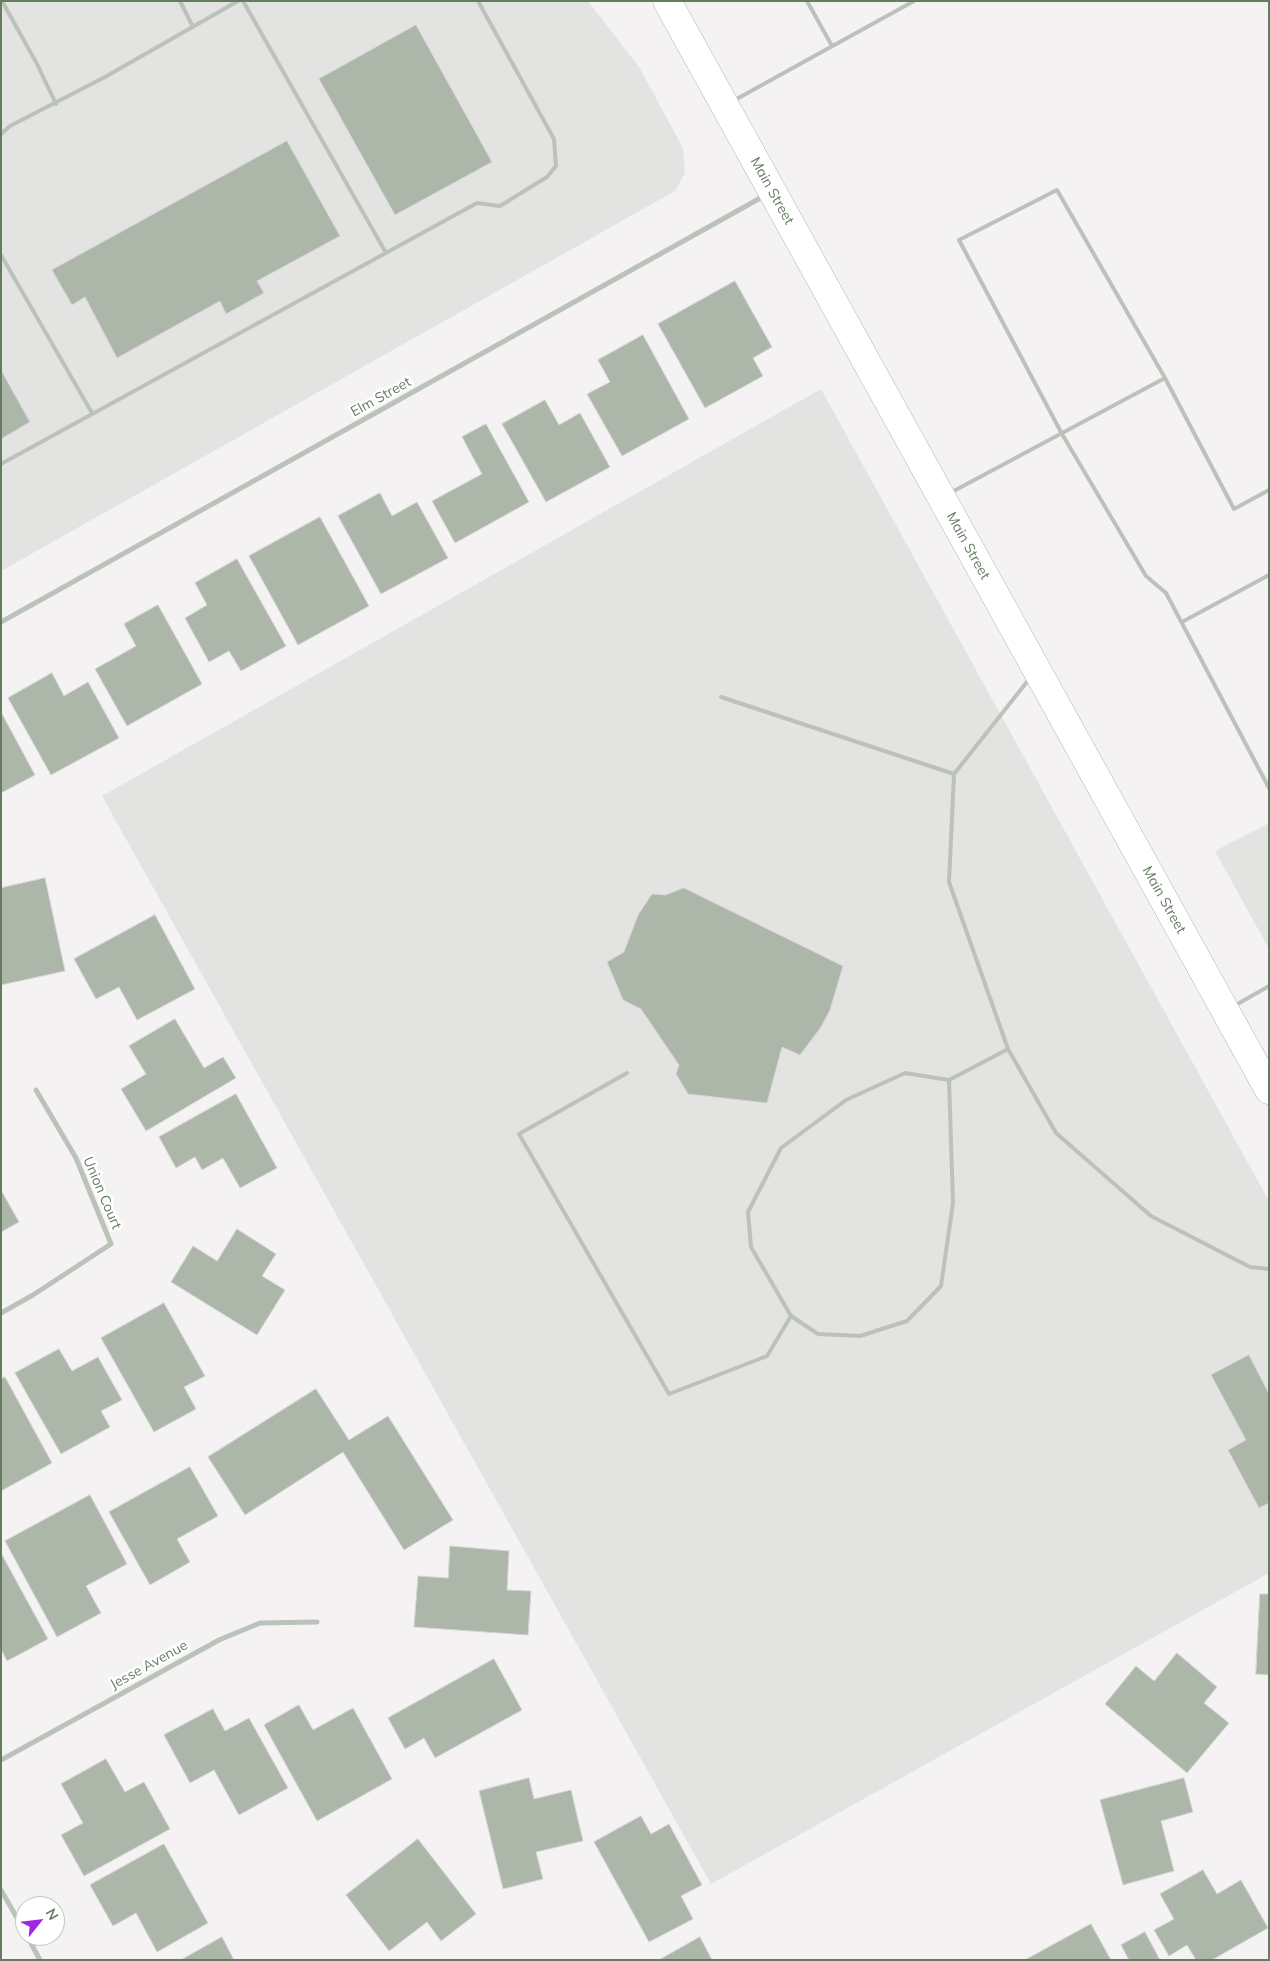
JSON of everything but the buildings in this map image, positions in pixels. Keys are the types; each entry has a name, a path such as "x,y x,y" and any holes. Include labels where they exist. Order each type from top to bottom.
{"street":[{"name":"Main Street","path":"667,1 1269,1090"},
{"name":"Elm Street","path":"1,622 772,192"},
{"name":"Union Court","path":"1,1313 33,1295 111,1244 76,1158 36,1090"},
{"name":"Jesse Avenue","path":"1,1760 218,1640 260,1622 317,1622"},
{"path":"1,1890 15,1914"},
{"path":"32,1946 40,1960"}],"lane":[{"path":"2,1 37,64 56,104"},
{"path":"180,1 193,27"},
{"path":"1,134 10,126 56,104 238,1"},
{"path":"244,1 386,253"},
{"path":"1,464 477,203 500,206 547,177 556,166 554,139 478,1"},
{"path":"807,1 832,46"},
{"path":"724,106 914,1"},
{"path":"1269,490 1234,510 1165,378 1057,190 959,240 1062,434 1146,576 1166,593 1269,788"},
{"path":"1,255 92,413"},
{"path":"942,498 1165,378"},
{"path":"1182,622 1269,575"},
{"path":"1036,670 954,774 949,882 1008,1049 1056,1133 1151,1216 1250,1267 1269,1268"},
{"path":"721,697 954,774"},
{"path":"1225,1010 1269,986"},
{"path":"949,1080 953,1203 941,1286 907,1321 860,1336 818,1334 791,1316 751,1247 748,1212 781,1148 846,1100 905,1073 949,1080 1008,1049"},
{"path":"627,1073 519,1134 669,1394 767,1356 791,1316"}],"shaded area":[{"path":"1,1 588,1 639,67 683,148 685,173 675,191 1,571"},
{"path":"821,389 1269,1201 1269,1573 711,1884 102,796"},
{"path":"1269,823 1269,949 1215,851"}]}
